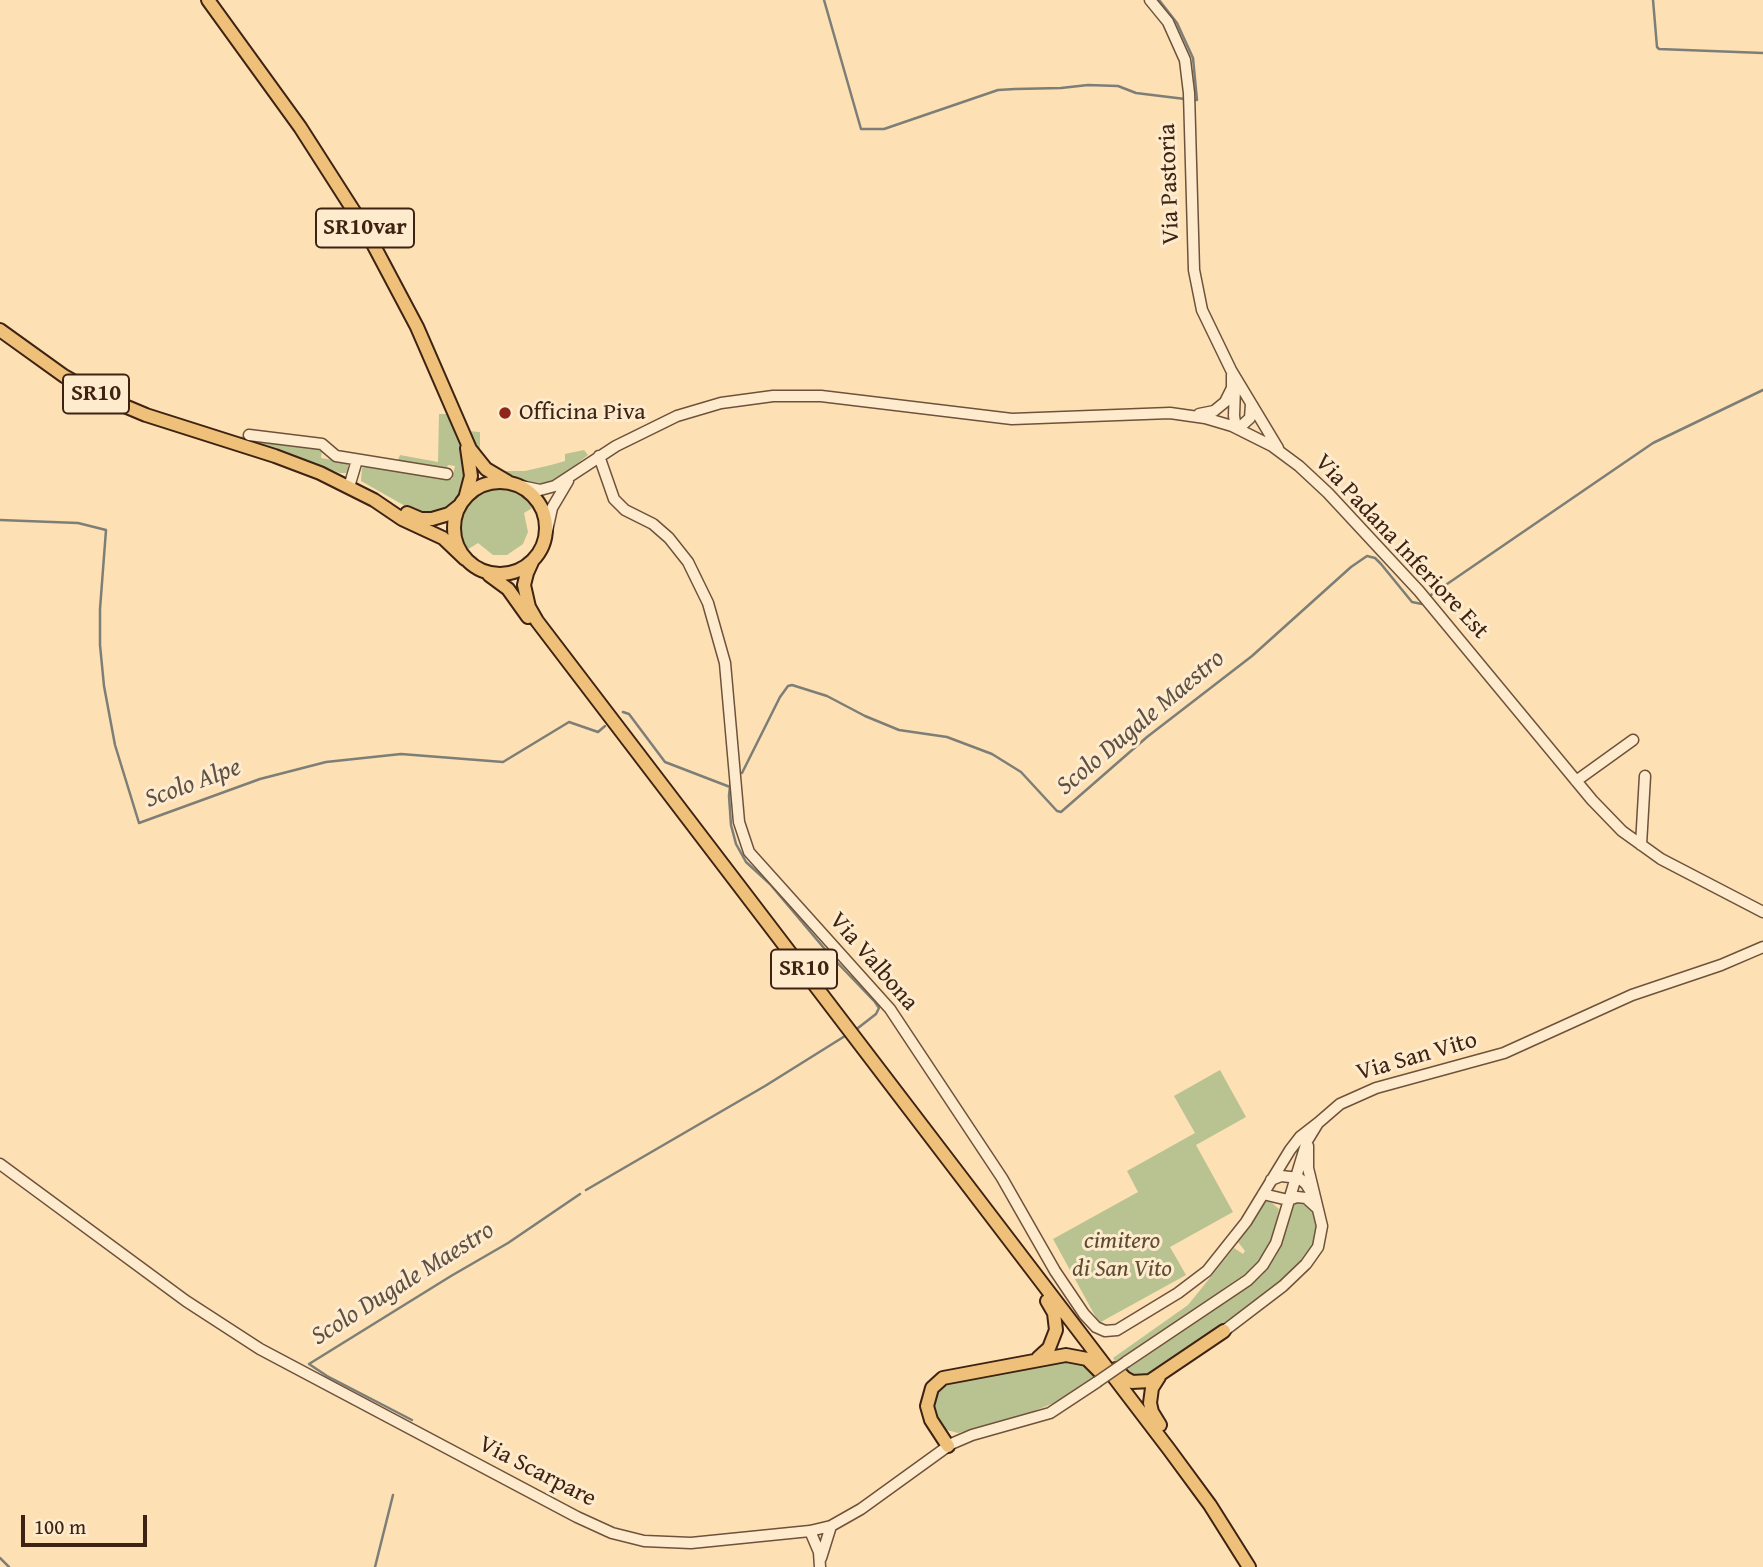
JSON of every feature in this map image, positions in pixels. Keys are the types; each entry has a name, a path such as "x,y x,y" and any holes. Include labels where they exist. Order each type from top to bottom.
{"main road":[{"name":"SR10var","path":"208,0 306,135 364,227 412,318 464,438 486,469 508,482"},
{"name":"SR10","path":"0,330 64,376 111,401 156,419 288,460 349,487 402,519 447,540 465,559"},
{"name":"SR10var","path":"462,502 471,476 464,438"},
{"path":"508,482 521,486 541,505 547,531 542,548 532,562 521,570 508,574 481,571 465,559 454,533 454,519 462,502 485,484 508,482"},
{"name":"SR10","path":"374,500 427,519 442,517 462,502"},
{"name":"SR10","path":"532,562 525,579 526,599 548,637 592,691 1190,1477 1249,1567"},
{"name":"SR10","path":"481,571 508,589 529,619 548,637"},
{"path":"1014,1245 1053,1309 1056,1319 1053,1342 1046,1352 1035,1359"},
{"path":"1051,1295 1125,1378 1141,1383 1159,1377 1224,1331"},
{"path":"948,1446 927,1411 928,1397 936,1383 953,1374 1073,1355 1091,1362 1168,1448"},
{"path":"1159,1377 1151,1393 1152,1412 1190,1477"}],"street":[{"name":"Via Pastoria","path":"1150,0 1168,23 1185,60 1189,93 1195,281 1205,317 1231,372 1269,436 1287,457"},
{"name":"Via Pastoria","path":"1231,372 1235,388 1234,416 1237,428"},
{"path":"1183,415 1205,414 1222,406 1231,394 1231,372"},
{"name":"Via Padana Inferiore Est","path":"521,486 545,489 571,477 599,456 646,430 677,416 721,403 773,396 821,396 1012,419 1154,413 1183,415 1237,428 1287,457 1328,493 1419,591 1611,821 1641,845 1673,865 1761,910"},
{"path":"1237,428 1250,418 1250,402"},
{"path":"249,435 322,444 333,455 447,474"},
{"name":"Via Valbona","path":"599,456 614,499 625,510 653,524 668,538 694,572 708,603 725,663 739,822 749,852 890,1009 996,1170 1055,1271 1092,1323 1105,1331 1117,1329 1197,1280 1225,1252 1295,1143 1318,1123"},
{"path":"349,487 357,460"},
{"name":"Via Padana Inferiore Est","path":"547,531 552,508 571,477"},
{"path":"1576,781 1633,740"},
{"path":"1641,845 1645,776"},
{"name":"Via San Vito","path":"1097,1382 1260,1270 1276,1243 1309,1136 1318,1123 1340,1104 1367,1091 1504,1054 1632,995 1758,949 1763,942"},
{"path":"1224,1331 1283,1286 1311,1258 1321,1238 1322,1226 1308,1168 1309,1136"},
{"name":"Via Scarpare","path":"0,1164 186,1301 242,1338 383,1416 591,1524 635,1539 673,1544 810,1531 831,1526 861,1509 948,1446 972,1435 1050,1413 1097,1382"},
{"path":"1271,1181 1281,1176 1295,1177 1306,1184 1318,1209"},
{"path":"1264,1194 1288,1200 1306,1198 1318,1209"},
{"path":"820,1563 831,1526"},
{"path":"810,1531 820,1563"}],"green space":[{"path":"439,414 447,414 462,451 467,474 464,488 448,508 425,515 361,481 362,468 368,466 452,479 455,466 448,465 446,470 398,460 400,455 438,462"},
{"path":"468,431 480,432 482,456 489,464 503,471 525,471 551,465 565,461 565,454 584,450 588,455 554,482 544,486 532,484 499,472 487,464 476,450"},
{"path":"241,436 322,449 321,458 344,462 348,464 348,469 346,473 340,473"},
{"path":"494,489 517,492 534,507 524,513 528,532 523,544 507,555 493,555 478,543 467,550 461,535 461,520 468,505 479,494"},
{"name":"cimitero di San Vito","path":"1220,1070 1246,1117 1196,1145 1233,1212 1170,1247 1186,1275 1099,1323 1053,1239 1138,1192 1127,1171 1195,1133 1174,1096"},
{"path":"1266,1201 1279,1209 1272,1241 1255,1267 1116,1362 1113,1358 1188,1305 1234,1248 1243,1254 1245,1251 1238,1242"},
{"path":"1297,1203 1304,1204 1313,1211 1317,1231 1315,1243 1290,1274 1256,1303 1153,1376 1139,1380 1123,1372 1261,1276 1276,1256 1291,1207"},
{"path":"1076,1359 1098,1374 1056,1402 1032,1412 958,1433 943,1429 932,1411 936,1392 950,1380"}],"waterway":[{"path":"824,0 861,129 884,129 998,90 1118,86 1136,93 1185,99"},
{"path":"1159,0 1177,23 1193,58 1197,100 1192,100"},
{"path":"1653,0 1659,49 1763,53"},
{"name":"Scolo Dugale Maestro","path":"1431,595 1653,443 1763,390"},
{"name":"Scolo Alpe","path":"0,520 78,523 106,530 100,609 104,686 115,745 139,823 260,779 326,762 401,754 503,762 569,722 598,732 605,726"},
{"name":"Scolo Dugale Maestro","path":"742,773 780,697 788,686 792,685 827,696 899,730 947,737 992,754 1021,772 1057,811 1061,812 1147,737 1252,656 1351,567 1367,556 1375,558 1381,564 1412,602 1422,604"},
{"name":"Scolo Alpe","path":"623,712 629,714 665,762 730,787"},
{"name":"Scolo Dugale Maestro","path":"731,777 731,825 736,844 746,862 770,884 879,1008 876,1014 858,1028"},
{"name":"Scolo Dugale Maestro","path":"586,1190 845,1036"},
{"name":"Scolo Dugale Maestro","path":"412,1420 309,1364 508,1243 580,1194"},
{"name":"Scolo Dugale Maestro","path":"375,1567 393,1495"},
{"path":"0,1558 9,1567"}],"place":[{"name":"Officina Piva","path":"505,413"}]}
